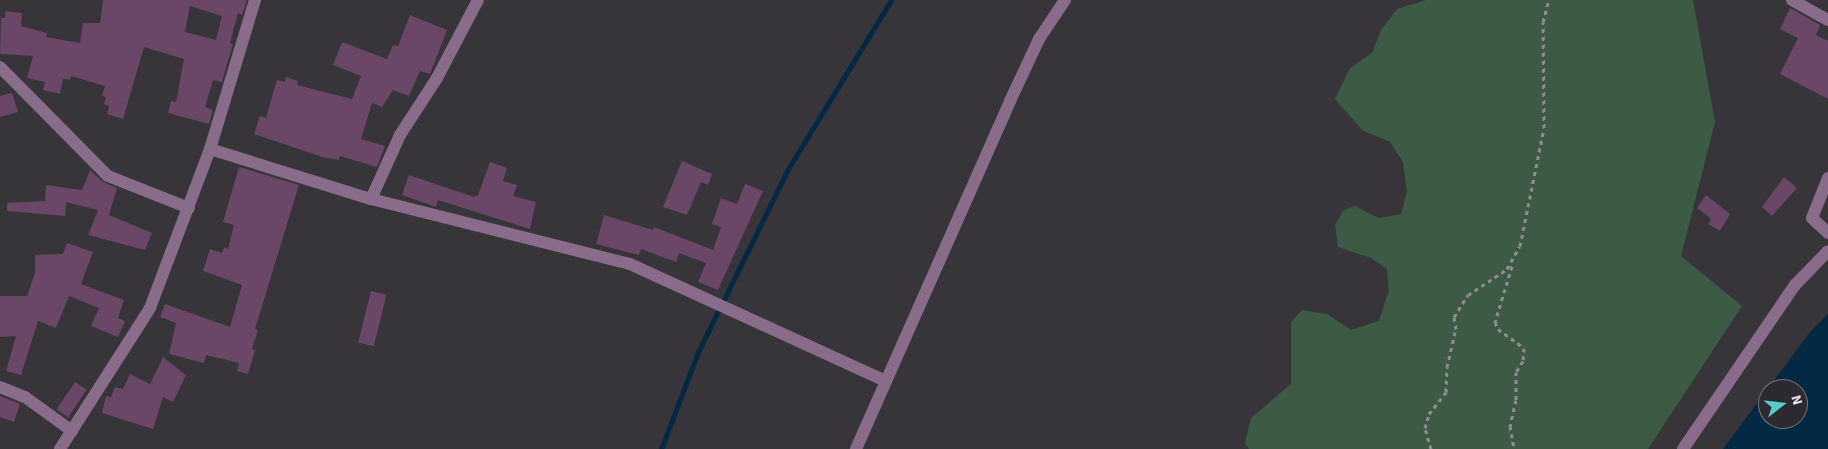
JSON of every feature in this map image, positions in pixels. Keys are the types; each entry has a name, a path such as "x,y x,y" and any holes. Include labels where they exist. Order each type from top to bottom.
{"street":[{"path":"60,449 150,308 210,149 255,0"},
{"path":"371,199 400,135 437,78 478,0"},
{"path":"856,449 1014,92 1039,39 1065,0"},
{"path":"1792,0 1828,20"},
{"path":"0,67 108,176 189,208"},
{"path":"210,149 371,199 630,264 886,381"},
{"path":"1828,178 1812,218 1828,233"},
{"path":"1683,449 1795,285 1828,251"},
{"path":"0,387 25,397 72,431"}],"path":[{"path":"1514,449 1510,426 1516,400 1516,372 1523,361 1524,348 1498,329 1495,322 1531,202 1544,128 1543,22 1549,0"},
{"path":"1431,449 1425,428 1429,414 1446,392 1447,367 1456,329 1454,317 1468,295 1507,269 1515,259"}],"green space":[{"path":"1426,0 1693,0 1715,122 1681,256 1742,306 1648,449 1249,449 1245,443 1251,418 1291,384 1291,322 1302,310 1327,314 1351,330 1379,321 1389,290 1387,269 1371,258 1338,247 1335,225 1343,211 1354,206 1379,218 1401,214 1407,192 1403,162 1390,142 1362,130 1335,99 1350,68 1372,53 1381,30 1397,9"}],"water":[{"path":"1828,314 1828,449 1723,449 1758,402 1758,429 1808,429 1808,379 1775,379 1810,332"}],"building":[{"path":"103,0 247,0 242,15 238,13 230,43 233,44 222,82 213,80 205,107 213,110 209,124 168,113 171,101 176,102 184,59 144,47 123,119 107,114 109,106 104,104 106,98 102,95 105,86 71,76 70,80 63,79 60,94 43,90 45,82 27,78 33,56 0,54 1,18 5,18 5,11 22,13 21,26 47,33 46,37 80,43 83,23 100,23","holes":["190,6 222,16 216,40 185,32"]},
{"path":"1790,8 1820,25 1816,35 1828,41 1828,99 1780,74 1798,38 1780,29"},
{"path":"410,15 447,30 430,74 420,71 409,96 393,90 382,107 372,103 361,139 385,146 377,167 340,156 339,160 322,157 254,134 260,116 266,118 277,80 285,82 286,77 298,81 297,85 352,99 361,76 333,65 342,42 387,59 393,45 398,46"},
{"path":"12,93 18,112 0,117 0,96"},
{"path":"682,161 712,174 708,185 701,182 687,215 663,207"},
{"path":"490,162 507,168 503,181 517,185 513,196 536,202 530,229 438,200 436,207 402,195 409,175 474,197 478,195"},
{"path":"239,167 299,185 255,329 258,330 252,349 255,350 248,374 237,371 239,363 206,355 204,363 169,354 176,323 160,317 165,304 230,327 242,285 203,271 210,249 222,253 224,247 228,249 234,225 223,222"},
{"path":"90,170 103,182 117,188 109,215 152,233 145,250 88,235 98,210 66,202 65,216 7,211 7,203 45,201 46,185 82,190"},
{"path":"1784,177 1797,188 1772,216 1762,207"},
{"path":"745,184 763,191 718,290 698,282 706,263 679,253 676,262 641,249 639,255 596,244 604,215 653,230 654,227 713,250 721,227 712,224 721,198 737,204"},
{"path":"1706,195 1730,214 1720,231 1708,224 1711,220 1697,208"},
{"path":"67,243 93,252 81,284 124,300 118,318 125,321 118,337 91,326 99,308 69,296 56,328 38,321 21,375 6,371 16,336 0,337 0,296 27,296 35,273 35,255 63,254"},
{"path":"371,291 387,295 374,346 358,342"},
{"path":"163,357 186,375 173,402 163,397 153,429 102,413 106,396 111,397 115,387 123,389 130,374 150,384"},
{"path":"75,382 87,390 68,417 57,409"},
{"path":"0,396 20,404 14,422 0,417"}],"waterway":[{"path":"661,449 698,352 788,169 891,0"}]}
